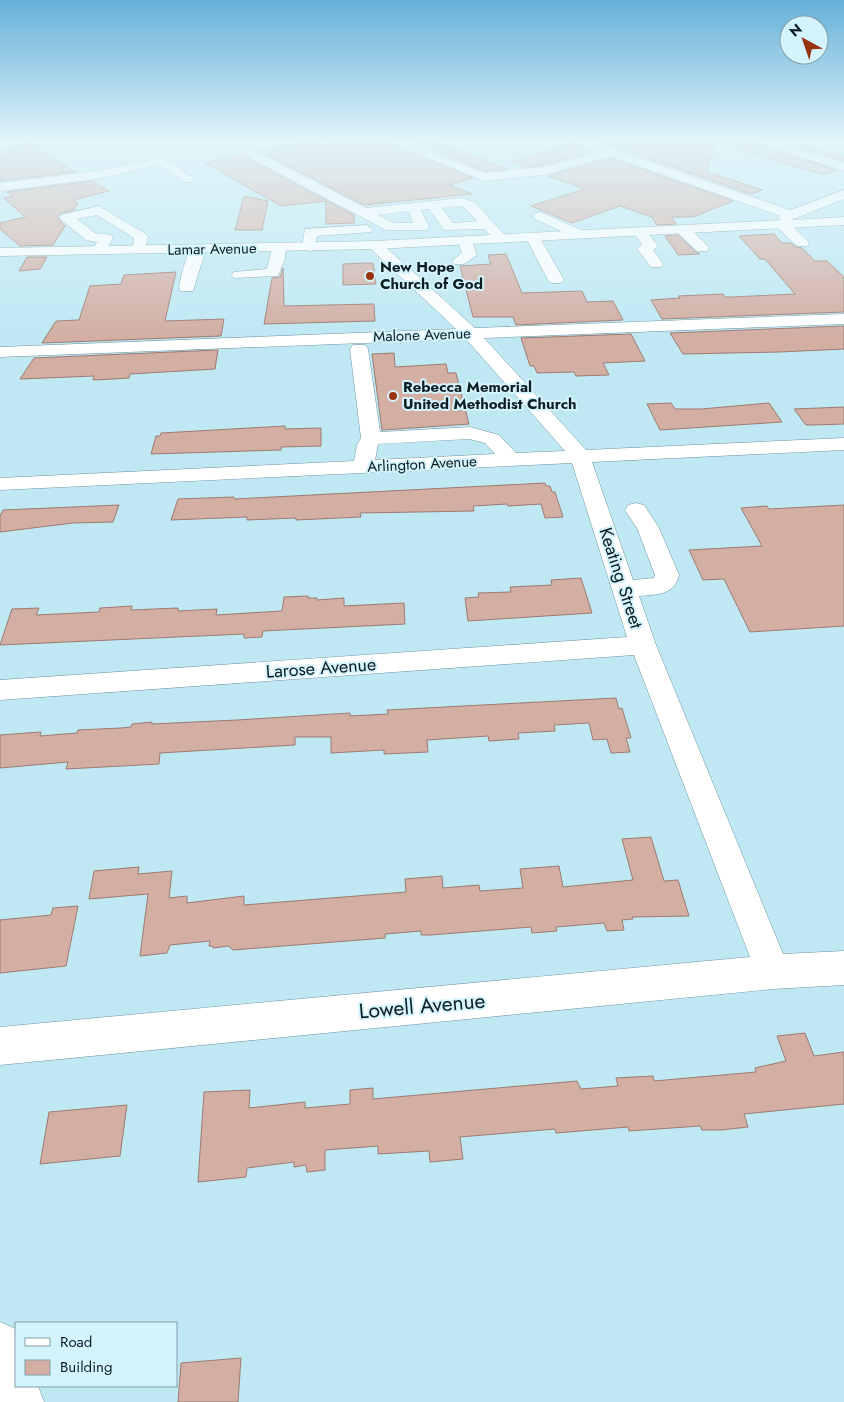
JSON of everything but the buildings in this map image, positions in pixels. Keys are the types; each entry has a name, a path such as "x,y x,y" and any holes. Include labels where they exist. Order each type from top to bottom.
{"street":[{"path":"351,205 391,226 422,228 413,206"},
{"path":"364,212 418,205"},
{"path":"433,205 449,227 489,225"},
{"path":"470,205 501,239"},
{"path":"749,205 787,220 802,243"},
{"path":"787,220 819,205"},
{"path":"100,250 106,238 91,236 66,218 99,210 141,237 139,250"},
{"path":"540,216 581,235"},
{"name":"Lamar Avenue","path":"0,252 309,247 371,237 465,241 766,226 787,220 844,221"},
{"path":"559,225 574,221"},
{"path":"682,230 702,248"},
{"path":"640,232 651,246 644,249 656,264"},
{"name":"Keating Street","path":"371,237 470,334 580,456 643,645 773,972"},
{"path":"532,238 556,280"},
{"path":"459,261 470,255 465,241"},
{"path":"239,275 273,273 278,259 279,248"},
{"path":"187,288 188,275 199,249"},
{"name":"Malone Avenue","path":"0,352 322,339 320,348 326,350 361,343 470,334 844,319"},
{"path":"361,343 371,438 367,445 364,466"},
{"path":"371,438 470,433 492,440 510,459"},
{"name":"Arlington Avenue","path":"0,484 844,444"},
{"path":"624,589 660,586 665,583 667,575 648,528 636,510"},
{"name":"Larose Avenue","path":"0,690 643,645"},
{"name":"Lowell Avenue","path":"0,1046 773,972 844,968"},
{"path":"0,1345 20,1402"}],"place":[{"name":"New Hope Church of God","path":"370,276"},
{"name":"Rebecca Memorial United Methodist Church","path":"393,396"}]}
